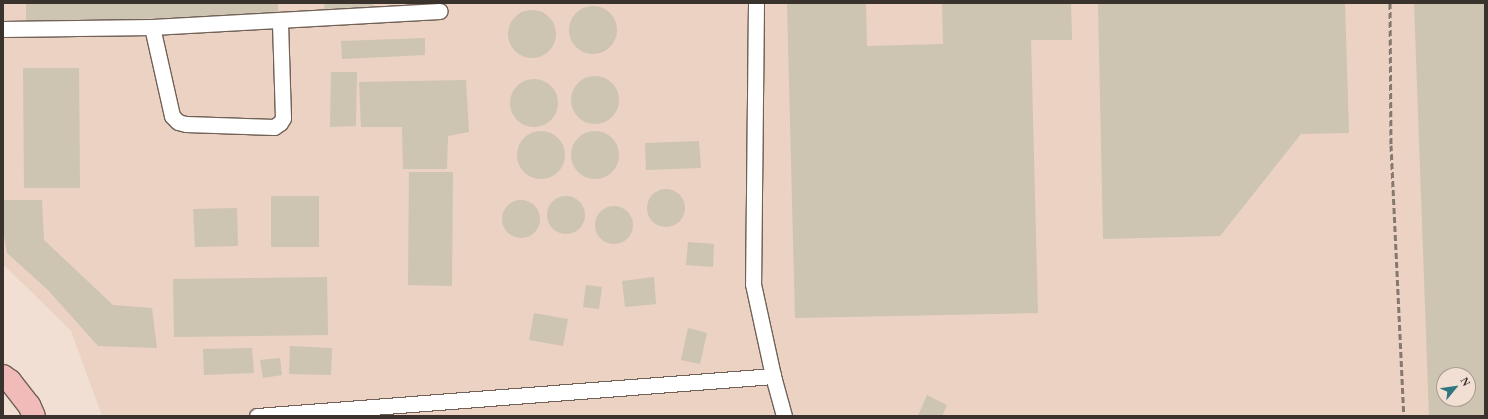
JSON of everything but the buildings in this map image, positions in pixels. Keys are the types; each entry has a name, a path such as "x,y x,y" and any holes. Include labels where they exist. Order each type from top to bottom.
{"main road":[{"path":"3,376 10,381 30,405 34,416"}],"lane":[{"path":"756,3 753,284 773,376 784,416"},
{"path":"3,29 152,27 440,11"},
{"path":"152,27 172,116 178,122 186,124 274,127 280,123 283,118 280,20"},
{"path":"257,416 773,376"}],"shaded area":[{"path":"3,3 1485,3 1485,416 102,416 71,331 3,264"}],"railway":[{"path":"1390,3 1391,145 1404,416"}]}
